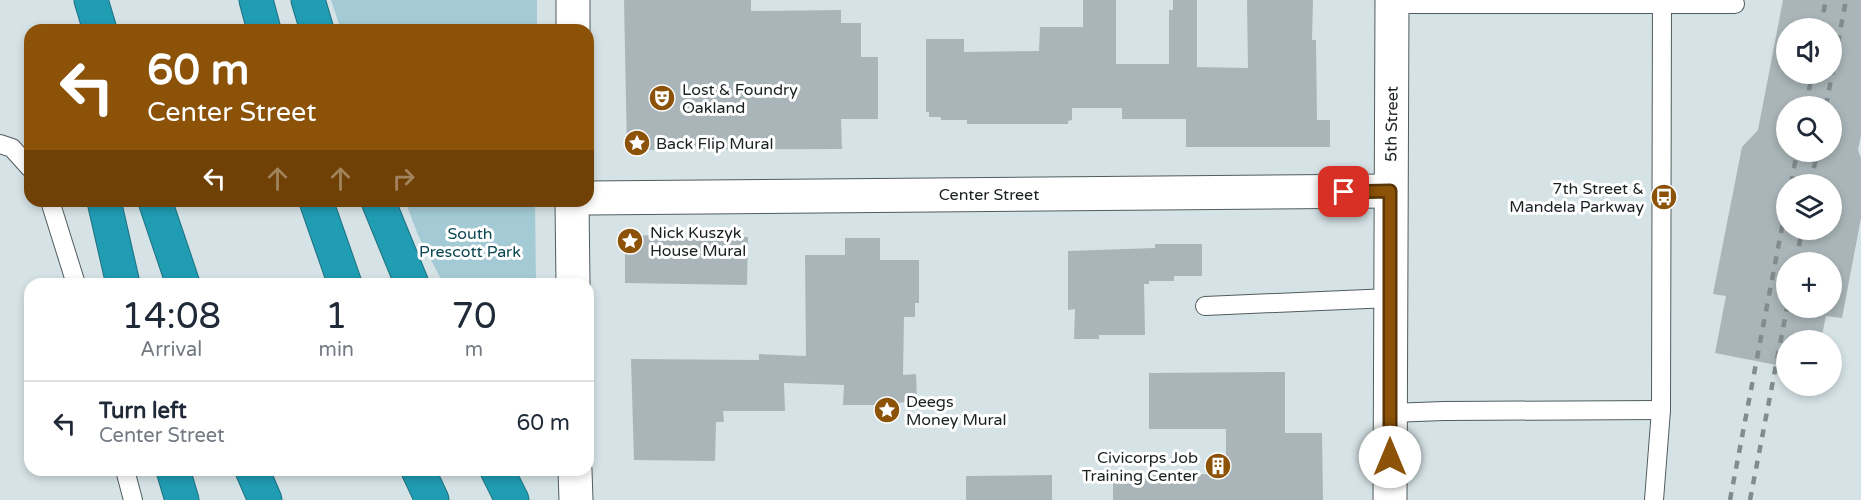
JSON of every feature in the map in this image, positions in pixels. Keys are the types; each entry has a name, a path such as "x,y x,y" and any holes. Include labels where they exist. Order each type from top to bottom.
{"highway":[{"path":"256,0 262,24"},
{"path":"308,0 315,24"},
{"path":"105,207 122,278"},
{"path":"157,207 181,278"},
{"path":"318,207 343,278"},
{"path":"380,207 410,278"},
{"path":"175,476 182,500"},
{"path":"255,476 265,500"},
{"path":"421,476 432,500"},
{"path":"500,476 512,500"}],"street":[{"path":"573,0 573,24"},
{"name":"5th Street","path":"1390,500 1392,2"},
{"name":"Center Street","path":"594,198 1390,191"},
{"path":"572,207 573,278"},
{"path":"575,476 576,500"}],"lane":[{"path":"1392,2 1735,4"},
{"path":"1654,500 1661,410 1662,3"},
{"path":"0,144 12,148 24,161"},
{"path":"52,207 74,278"},
{"path":"1205,306 1390,298"},
{"path":"1390,413 1661,410"},
{"path":"127,476 133,500"}],"green space":[{"path":"331,0 537,0 537,24 339,24"},
{"name":"South Prescott Park","path":"407,207 535,207 536,278 440,278 418,235"}],"building":[{"path":"624,0 751,0 751,11 841,10 841,23 861,23 861,57 878,57 878,119 841,119 842,149 627,150"},
{"path":"1083,0 1116,0 1116,64 1169,64 1169,10 1173,10 1173,0 1197,0 1197,67 1248,68 1247,0 1313,0 1312,40 1316,40 1317,120 1330,120 1330,147 1186,147 1186,119 1122,119 1122,108 1072,108 1072,120 1068,121 1068,124 967,124 967,120 941,120 941,117 929,117 929,112 926,112 926,39 964,39 964,52 1039,51 1040,27 1083,27"},
{"path":"1783,0 1861,0 1861,135 1858,150 1861,158 1861,218 1842,318 1842,252 1776,252 1776,318 1826,318 1823,330 1776,330 1776,365 1715,353 1726,296 1713,294 1742,147 1758,130 1776,36 1776,84 1842,84 1842,18 1780,18"},
{"path":"625,235 748,237 747,285 625,283"},
{"path":"845,238 880,238 880,260 919,260 919,303 915,303 915,317 904,317 903,375 916,374 917,402 843,405 844,385 784,383 785,411 723,411 724,422 716,422 715,461 634,460 631,359 759,360 759,354 806,356 805,255 845,255"},
{"path":"1155,244 1202,244 1202,276 1174,276 1174,281 1149,281 1149,284 1144,284 1145,335 1099,335 1099,339 1074,339 1075,309 1068,310 1068,251 1155,248"},
{"name":"Civicorps Job Training Center","path":"1285,372 1285,433 1322,433 1323,500 1113,500 1113,475 1226,474 1226,429 1149,429 1149,373"},
{"path":"1052,475 1052,500 966,500 966,476"}],"railway":[{"path":"1822,18 1826,0"},
{"path":"1828,96 1846,0"},
{"path":"1808,96 1810,84"},
{"path":"1793,174 1795,162"},
{"path":"1813,174 1815,162"},
{"path":"1730,500 1780,240"},
{"path":"1798,252 1800,240"},
{"path":"1750,500 1785,318"}],"place":[{"name":"Lost & Foundry Oakland","path":"662,98"},
{"name":"Back Flip Mural","path":"637,143"},
{"name":"7th Street & Mandela Parkway","path":"1664,197"},
{"name":"Nick Kuszyk House Mural","path":"630,241"},
{"name":"Deegs Money Mural","path":"887,410"},
{"name":"Civicorps Job Training Center","path":"1218,466"}],"route":[{"path":"1344,192 1390,191 1390,457"}]}
